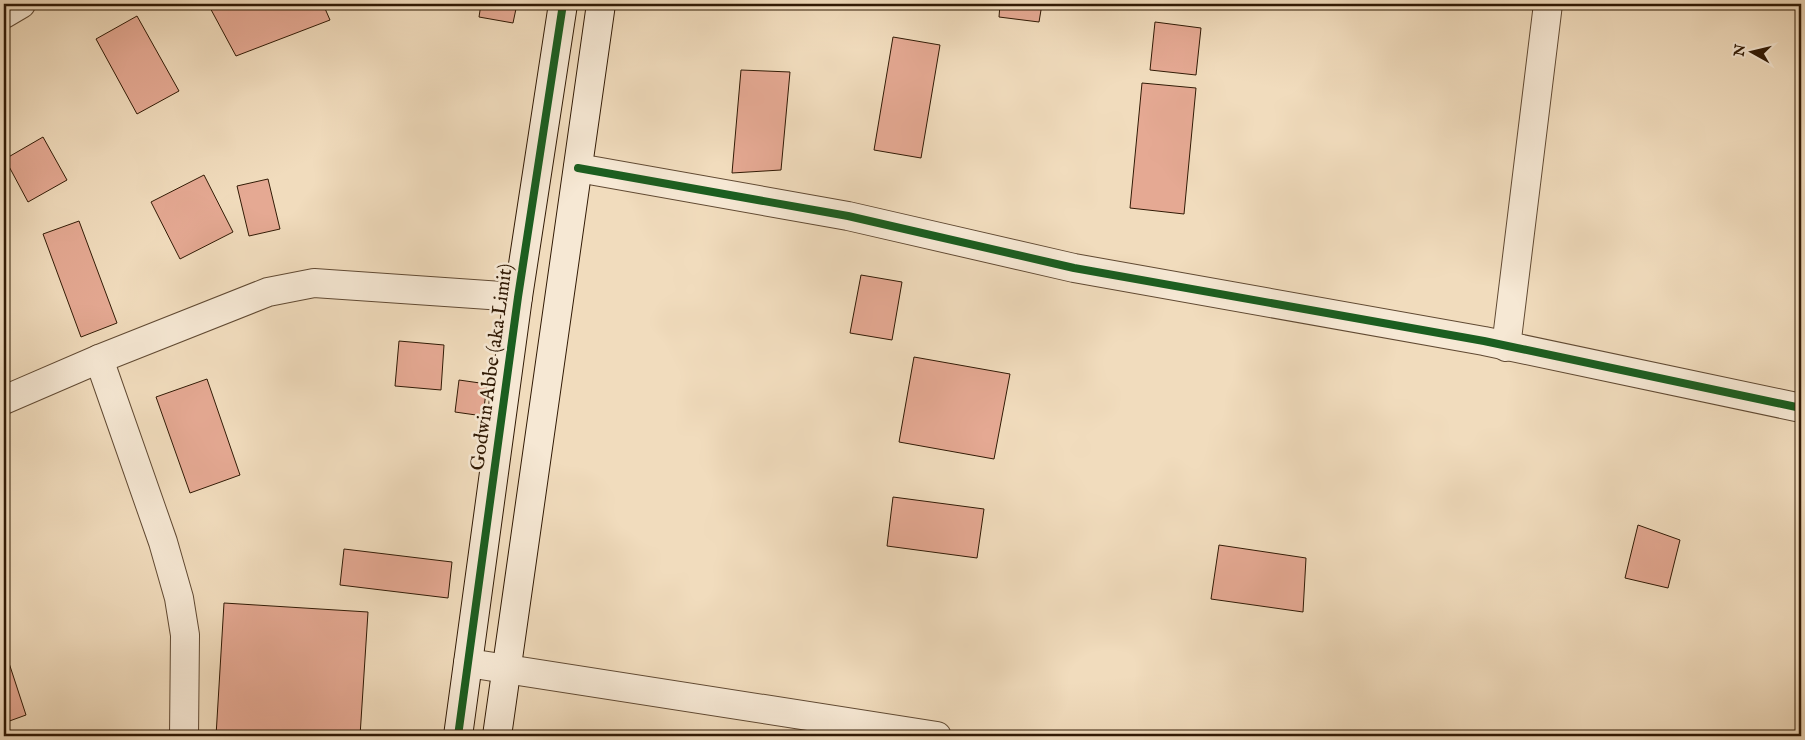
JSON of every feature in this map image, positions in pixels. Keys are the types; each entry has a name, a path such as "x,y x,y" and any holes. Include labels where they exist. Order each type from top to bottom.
{"street":[{"path":"4,14 21,4"},
{"name":"Godwin Abbe (aka Limit)","path":"458,736 518,297 563,4"},
{"path":"497,736 601,4"},
{"path":"1506,347 1548,4"},
{"path":"578,168 848,216 1074,268 1484,341 1801,408"},
{"path":"4,400 100,359 268,292 314,283 518,297"},
{"path":"100,359 163,542 179,598 185,635 184,736"},
{"path":"468,663 506,671 937,736"}],"building":[{"path":"208,4 323,4 330,20 236,56"},
{"path":"481,4 517,4 513,23 479,17"},
{"path":"1000,4 1042,4 1039,22 999,17"},
{"path":"137,16 179,91 137,114 96,39"},
{"path":"1155,22 1201,28 1196,75 1150,70"},
{"path":"893,37 940,45 921,158 874,150"},
{"path":"741,70 790,72 781,170 732,173"},
{"path":"1142,83 1196,88 1184,214 1130,208"},
{"path":"43,137 67,180 28,202 5,159"},
{"path":"204,175 233,232 180,259 151,202"},
{"path":"268,179 280,229 249,236 237,186"},
{"path":"79,221 117,323 81,337 43,234"},
{"path":"861,275 902,282 892,340 850,333"},
{"path":"399,341 444,345 441,390 395,386"},
{"path":"914,357 1010,374 994,459 899,442"},
{"path":"207,379 240,475 190,493 156,397"},
{"path":"459,380 487,384 483,416 455,412"},
{"path":"893,497 984,509 977,558 887,546"},
{"path":"1638,525 1680,540 1668,588 1625,578"},
{"path":"1219,545 1306,558 1303,612 1211,599"},
{"path":"344,549 452,562 448,598 340,585"},
{"path":"224,603 368,612 360,736 216,736"},
{"path":"9,663 26,715 4,723 4,664"}],"cycle path":[{"path":"458,736 518,297 563,4"},
{"path":"578,168 848,216 1074,268 1484,341 1801,408"}]}
